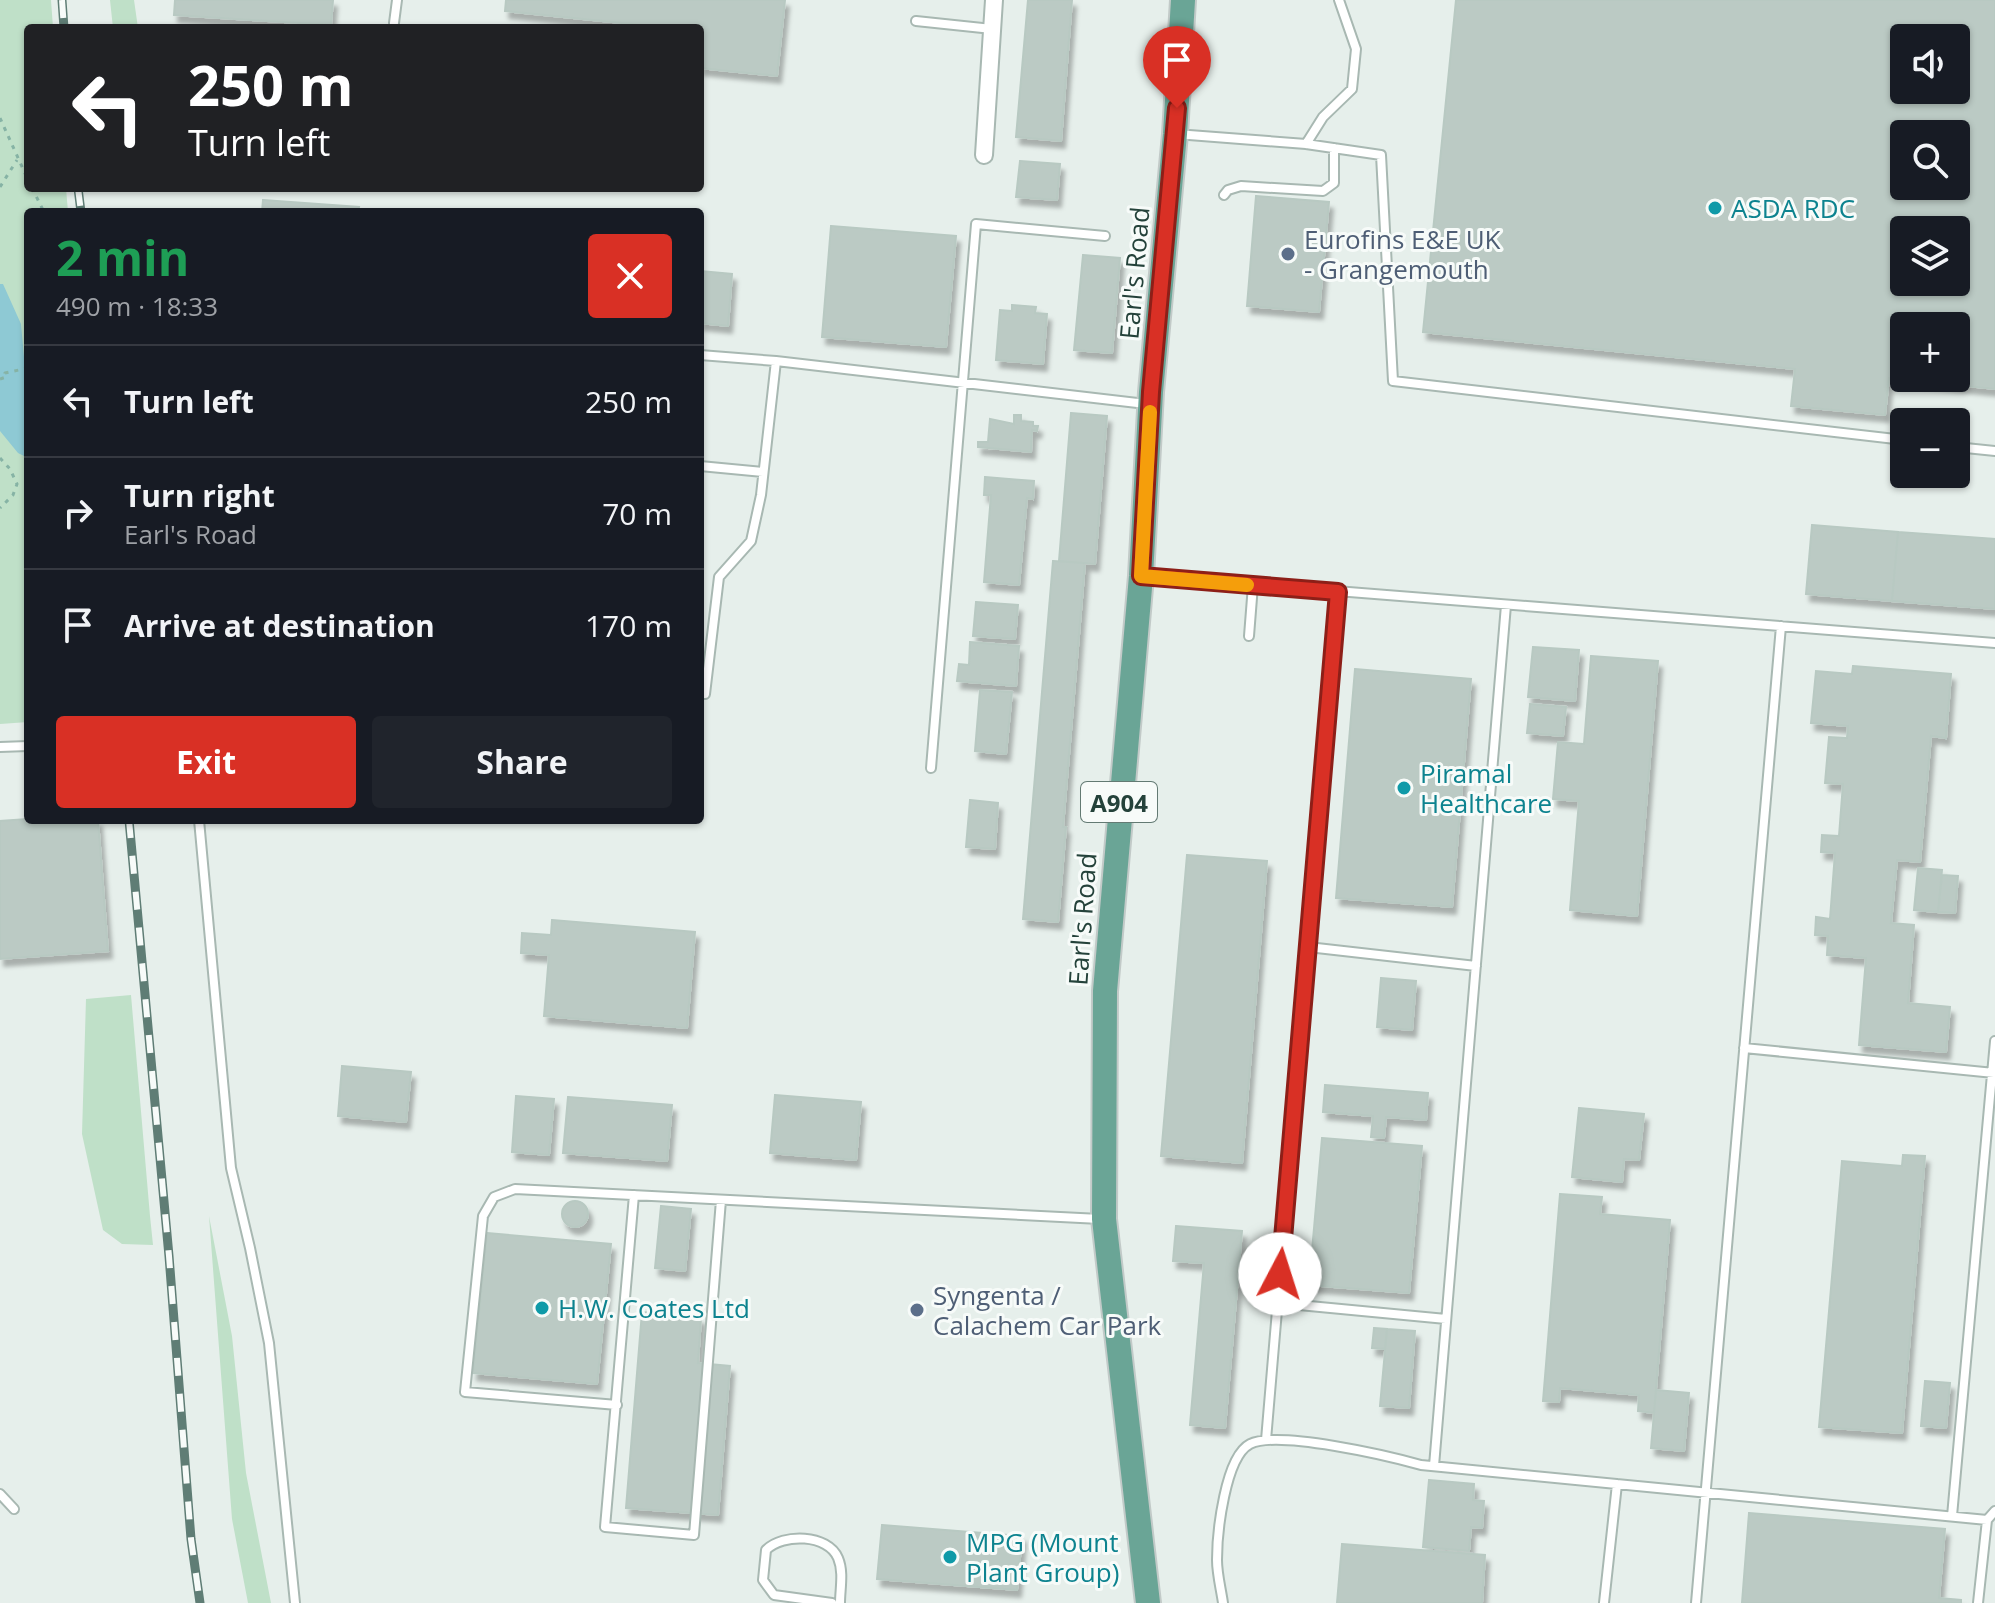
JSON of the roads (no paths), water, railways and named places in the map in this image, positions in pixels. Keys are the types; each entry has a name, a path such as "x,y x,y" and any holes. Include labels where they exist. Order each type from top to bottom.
{"main road":[{"name":"Earl's Road","path":"1148,1603 1104,1219 1105,991 1141,576 1151,404 1175,134 1183,0"}],"street":[{"path":"984,155 994,0"}],"lane":[{"path":"394,23 397,0"},
{"path":"1306,144 1323,117 1352,89 1356,49 1339,0"},
{"path":"916,21 992,29"},
{"path":"1175,134 1306,144 1381,155 1393,381 1890,438"},
{"path":"1224,195 1228,190 1241,186 1323,191 1334,183 1336,176 1334,148"},
{"path":"931,768 976,224 1105,236"},
{"path":"704,355 1151,404"},
{"path":"704,694 719,577 751,541 776,361"},
{"path":"1970,448 1995,451"},
{"path":"704,466 763,472"},
{"path":"1141,576 1995,643"},
{"path":"1249,636 1253,585"},
{"path":"1266,1440 1338,592"},
{"path":"1434,1466 1506,605"},
{"path":"1696,1603 1781,626"},
{"path":"0,747 24,746"},
{"path":"199,824 230,1154 269,1343 295,1603"},
{"path":"1308,947 1476,966"},
{"path":"1952,1516 1995,1041"},
{"path":"1744,1048 1994,1073"},
{"path":"617,1405 465,1392 483,1216 494,1197 515,1189 1104,1219"},
{"path":"634,1195 605,1527 694,1535 721,1200"},
{"path":"1278,1303 1446,1319"},
{"path":"1223,1603 1217,1561 1222,1511 1233,1465 1248,1445 1266,1440 1360,1449 1434,1466 1987,1520"},
{"path":"1604,1603 1617,1484"},
{"path":"0,1494 14,1509"},
{"path":"1978,1603 1987,1520 1995,1511"},
{"path":"832,1603 774,1595 763,1580 766,1550 780,1539 820,1541 832,1548 842,1569 840,1603"}],"water":[{"path":"0,284 3,284 21,324 24,456 0,431"}],"railway":[{"path":"62,0 64,24"},
{"path":"78,192 80,208"},
{"path":"129,824 191,1539 200,1603"}],"place":[{"name":"ASDA RDC","path":"1715,208"},
{"name":"Eurofins E&E UK - Grangemouth","path":"1288,254"},
{"name":"Piramal Healthcare","path":"1404,788"},
{"name":"H.W. Coates Ltd","path":"542,1308"},
{"name":"Syngenta / Calachem Car Park","path":"917,1310"},
{"name":"MPG (Mount Plant Group)","path":"950,1557"}]}
